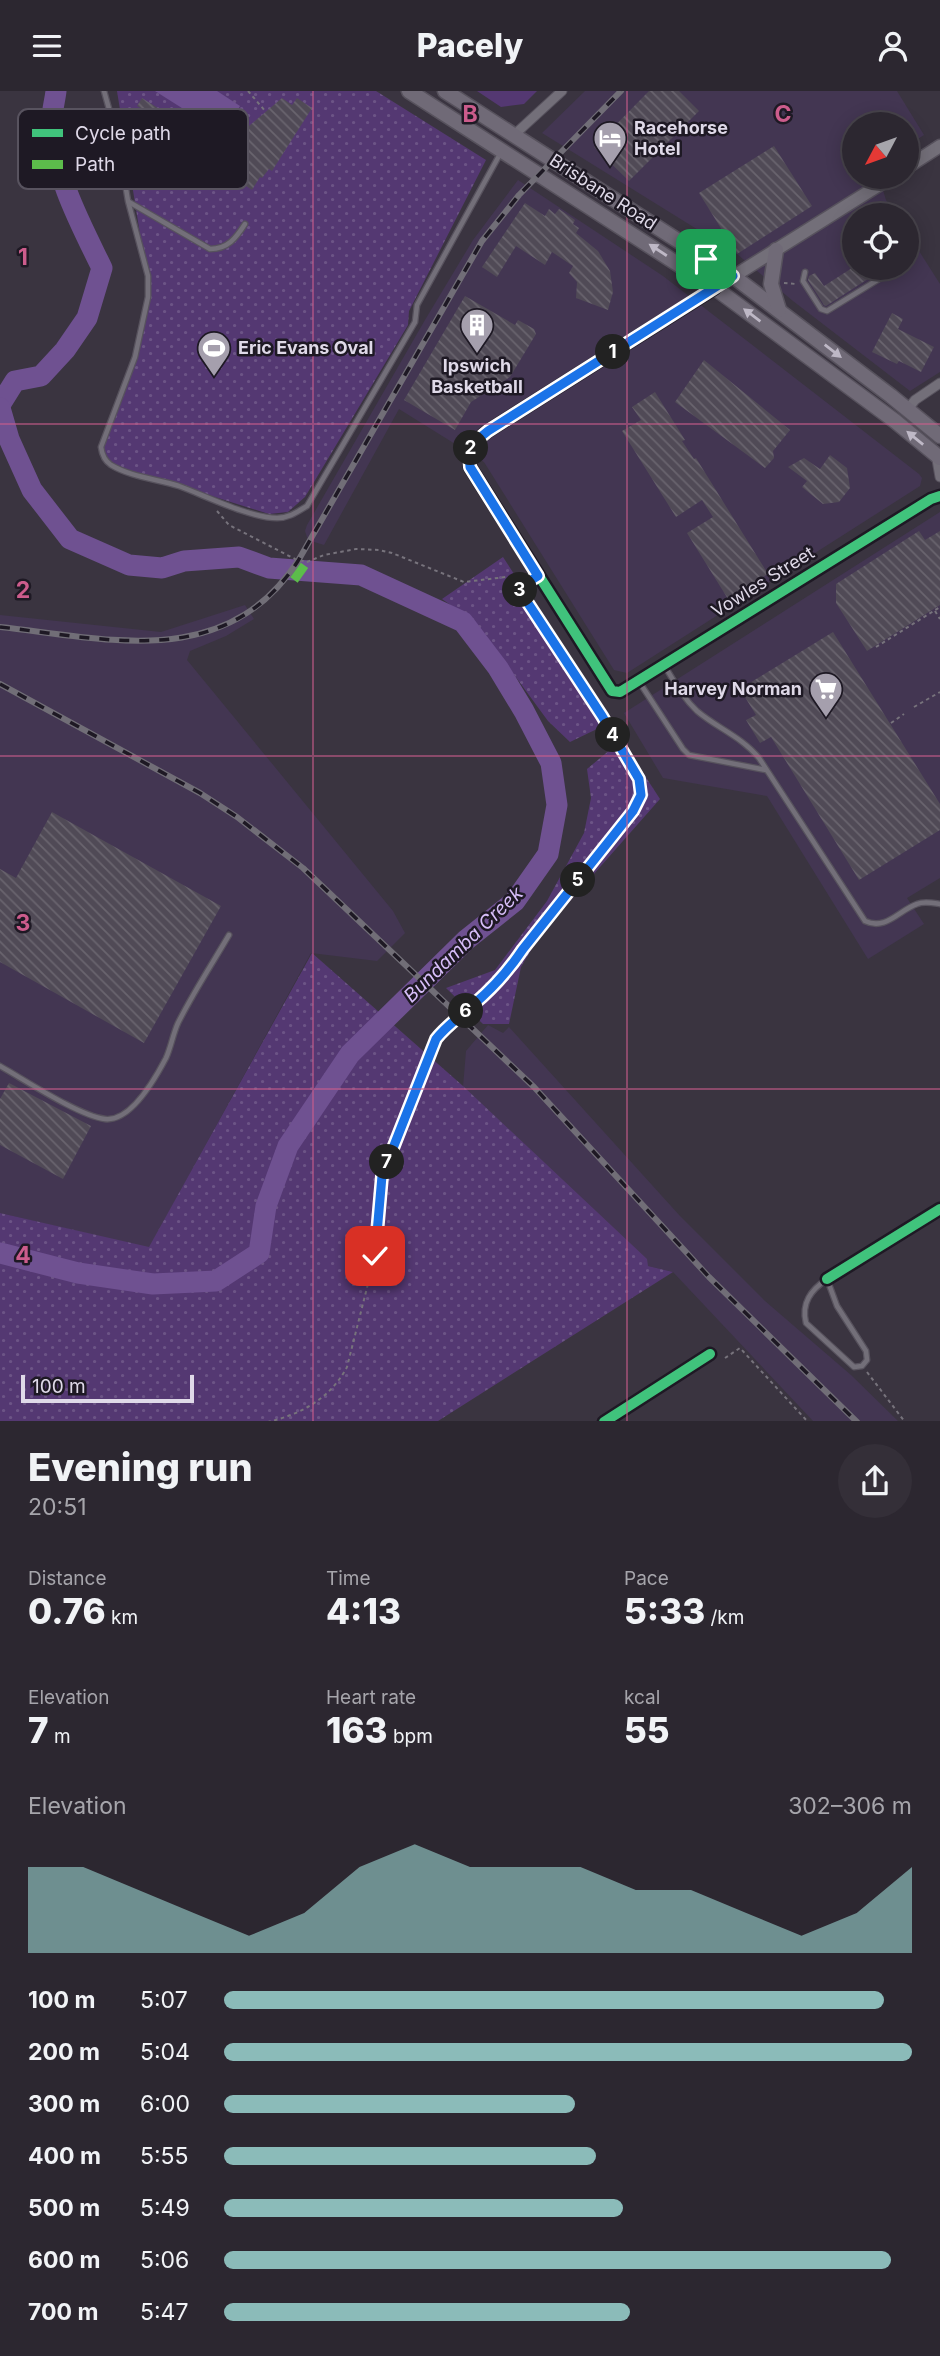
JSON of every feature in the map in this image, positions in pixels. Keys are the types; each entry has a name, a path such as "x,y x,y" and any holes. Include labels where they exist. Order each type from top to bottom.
{"main road":[{"name":"Brisbane Road","path":"409,91 715,288 938,456"},
{"name":"Brisbane Road","path":"446,91 733,276 940,436"},
{"path":"919,160 940,146"},
{"path":"715,288 873,189"},
{"path":"776,250 771,284 779,310"}],"street":[{"path":"514,135 562,91"},
{"path":"538,576 470,467 468,453 475,441 715,288"},
{"path":"908,409 919,397 940,383"},
{"path":"938,456 940,477"},
{"name":"Vowles Street","path":"538,576 612,691 620,692 935,497 940,482"},
{"path":"827,1279 940,1209"},
{"path":"606,1421 710,1354"}],"lane":[{"path":"104,91 109,109"},
{"path":"126,189 148,276 148,297 135,357 101,447 102,453 109,464 119,469 260,516 278,518 291,516 307,506 415,322 417,305 502,150"},
{"path":"128,201 210,249 219,249 229,244 245,224"},
{"path":"805,272 804,283 821,309 827,311 877,280"},
{"path":"664,664 682,695 696,710 748,746 767,770 865,921 881,925 917,904 940,904"},
{"path":"638,680 689,755 767,770"},
{"path":"0,1066 93,1116 118,1118 130,1110 155,1076 166,1057 177,1025 229,935"},
{"path":"827,1279 837,1306 866,1351 867,1360 862,1366 854,1367 806,1323 804,1314 808,1298 815,1287 827,1279"}],"path":[{"path":"248,91 266,112"},
{"path":"722,250 730,243"},
{"path":"780,283 804,283"},
{"path":"215,499 217,512 225,522 295,559 307,562 324,555 356,549 379,550 454,579 472,582 506,577 511,579 608,727 639,779 641,795 633,811 511,967 436,1039 382,1176 375,1256 347,1367 326,1395 282,1420 275,1421"},
{"path":"518,588 538,576"},
{"path":"876,647 940,607"},
{"path":"934,610 940,619"},
{"path":"915,708 940,692"},
{"path":"891,723 904,714"},
{"path":"725,1358 740,1348 807,1421"},
{"path":"862,1366 904,1421"}],"shaded area":[{"path":"117,91 376,91 486,160 409,311 408,325 305,497 288,512 269,514 117,466 107,458 103,448 125,393 150,296 133,189 248,189 248,109 120,109"},
{"path":"155,91 217,91 240,106 238,109 183,109"},
{"path":"477,91 537,91 524,104 501,107"},
{"path":"585,91 897,91 910,112 842,112 842,189 883,189 888,203 842,203 842,280 919,280 919,251 940,284 940,372 910,391 737,254 542,133"},
{"path":"518,180 663,276 919,474 922,478 920,486 627,673 614,670 484,462 399,409 324,545 308,540 305,531 307,525 425,320 473,240"},
{"path":"940,512 940,878 907,898 924,924 868,959 767,796 663,778 624,713"},
{"path":"503,557 660,799 540,935 521,967 509,1024 483,1024 446,988 495,970 547,901 584,833 591,798 587,769 611,749 599,728 570,742 548,721 476,623 442,599"},
{"path":"245,605 254,619 226,636 190,651 187,660 393,911 405,933 377,961 311,953 149,1248 0,1213 0,615 161,632"},
{"path":"312,953 463,1086 647,1259 648,1266 673,1272 438,1421 0,1421 0,1213 149,1247"},
{"path":"488,1025 503,1033 509,1027 680,1216 765,1301 851,1375 898,1421 813,1421 673,1272 648,1266 463,1087 466,1051"}],"building":[{"path":"649,91 679,91 699,111 629,181 594,147"},
{"path":"142,98 160,109 142,109 137,106"},
{"path":"282,98 292,105 297,98 312,108 272,171 269,169 260,177 252,190 248,187 248,127"},
{"name":"Racehorse Hotel","path":"774,146 812,206 737,254 699,193"},
{"path":"525,203 545,216 549,209 555,214 559,209 575,220 573,224 579,228 576,233 598,251 610,271 613,292 608,310 576,298 577,282 569,273 573,266 552,252 545,265 516,246 497,277 482,267"},
{"path":"815,273 824,286 842,274 842,280 866,280 826,306 808,280 809,276"},
{"name":"Ipswich Basketball","path":"465,296 515,325 518,320 534,329 536,334 510,377 471,402 455,430 404,400"},
{"path":"892,313 903,319 898,329 934,347 921,372 872,352"},
{"path":"704,360 790,430 773,451 774,458 765,468 675,402"},
{"path":"655,392 685,440 682,441 694,459 696,458 768,574 728,599 687,533 713,517 702,500 676,517 622,431 641,420 632,407"},
{"path":"830,455 847,468 850,488 839,502 823,504 802,487 807,481 788,467 804,458 820,469"},
{"path":"919,531 925,540 940,531 940,605 867,651 836,603 836,584"},
{"path":"833,632 940,804 940,830 859,880 771,737 760,743 746,720 756,715 740,689"},
{"path":"52,812 221,906 144,1043 0,962 0,869 16,878"},
{"path":"9,1083 91,1126 63,1179 0,1145 0,1099"}],"waterway":[{"name":"Bundamba Creek","path":"54,109 56,91"},
{"name":"Bundamba Creek","path":"0,405 15,381 41,376 65,350 87,318 102,268 66,189"},
{"name":"Bundamba Creek","path":"0,408 9,439 32,490 70,539 129,565 162,568 184,561 239,557 269,568 361,575 463,622 498,668 551,763 557,805 548,854 515,901 466,940 350,1054 288,1146 266,1206 259,1253 216,1281 153,1284 78,1273 0,1253"}],"railway":[{"path":"0,627 82,637 163,640 201,633 236,619 269,596 298,561 482,241 519,195 621,91"},
{"path":"0,684 200,793 237,817 303,868 534,1087 709,1277 856,1421"}],"marked path":[{"path":"294,580 307,562"}],"cycle path":[{"path":"715,288 488,431 471,450 470,467 612,691 620,692 931,499 940,496"},
{"path":"827,1279 940,1209"},
{"path":"606,1421 710,1354"}],"place":[{"name":"Racehorse Hotel","path":"610,168"},
{"name":"Ipswich Basketball","path":"477,355"},
{"name":"Eric Evans Oval","path":"214,378"},
{"name":"Harvey Norman","path":"826,719"}],"route":[{"path":"375,1256 382,1176 436,1039 511,967 633,811 641,795 639,779 602,716 518,588 538,576 470,467 468,453 475,441 488,431 733,276 706,259"}]}
